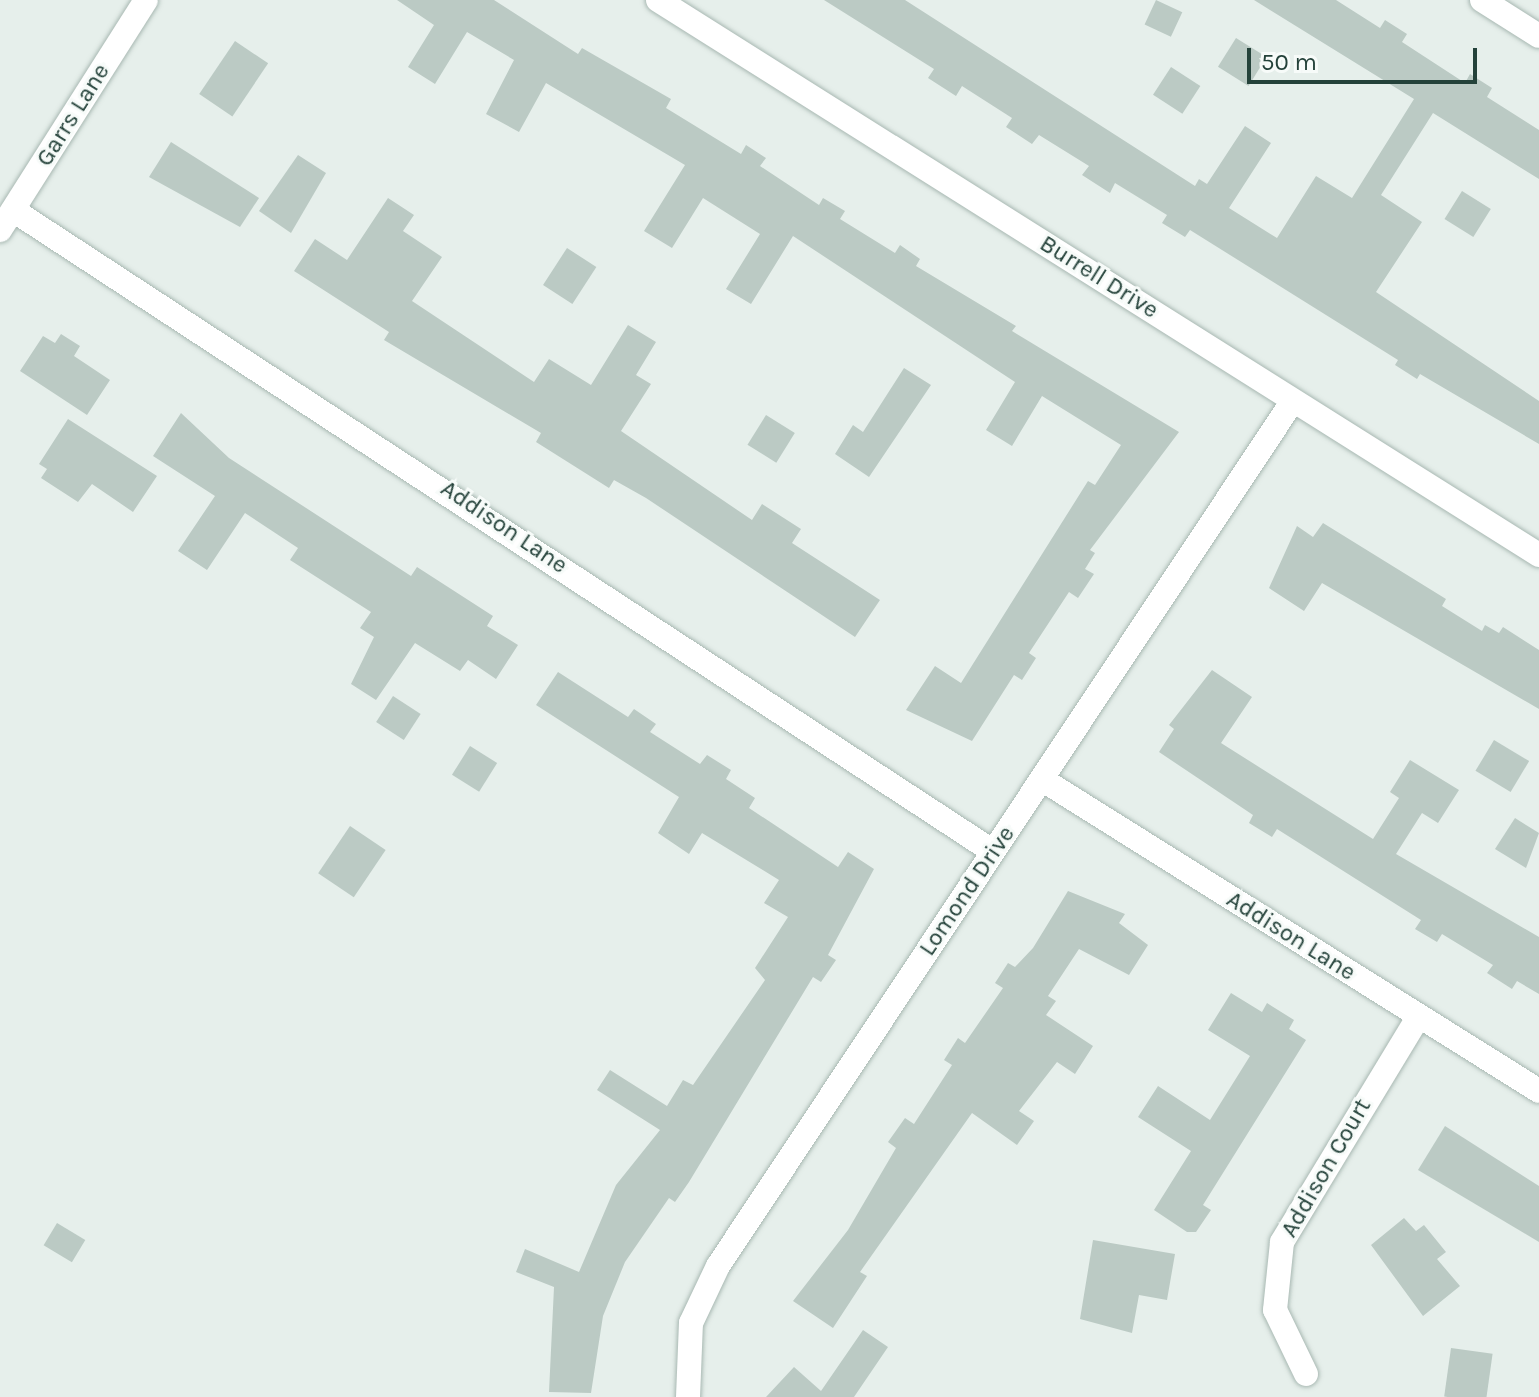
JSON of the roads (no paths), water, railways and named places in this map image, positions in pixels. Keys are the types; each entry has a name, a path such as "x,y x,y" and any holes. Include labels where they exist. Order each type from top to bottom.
{"street":[{"name":"Garrs Lane","path":"7,220 146,0"},
{"name":"Burrell Drive","path":"658,0 1539,555"},
{"path":"1482,0 1539,36"},
{"name":"Addison Lane","path":"7,220 992,851"},
{"name":"Lomond Drive","path":"688,1397 686,1352 701,1295 1292,402"},
{"name":"Addison Lane","path":"1043,780 1539,1091"},
{"name":"Addison Court","path":"1306,1374 1275,1310 1282,1242 1419,1016"}]}
